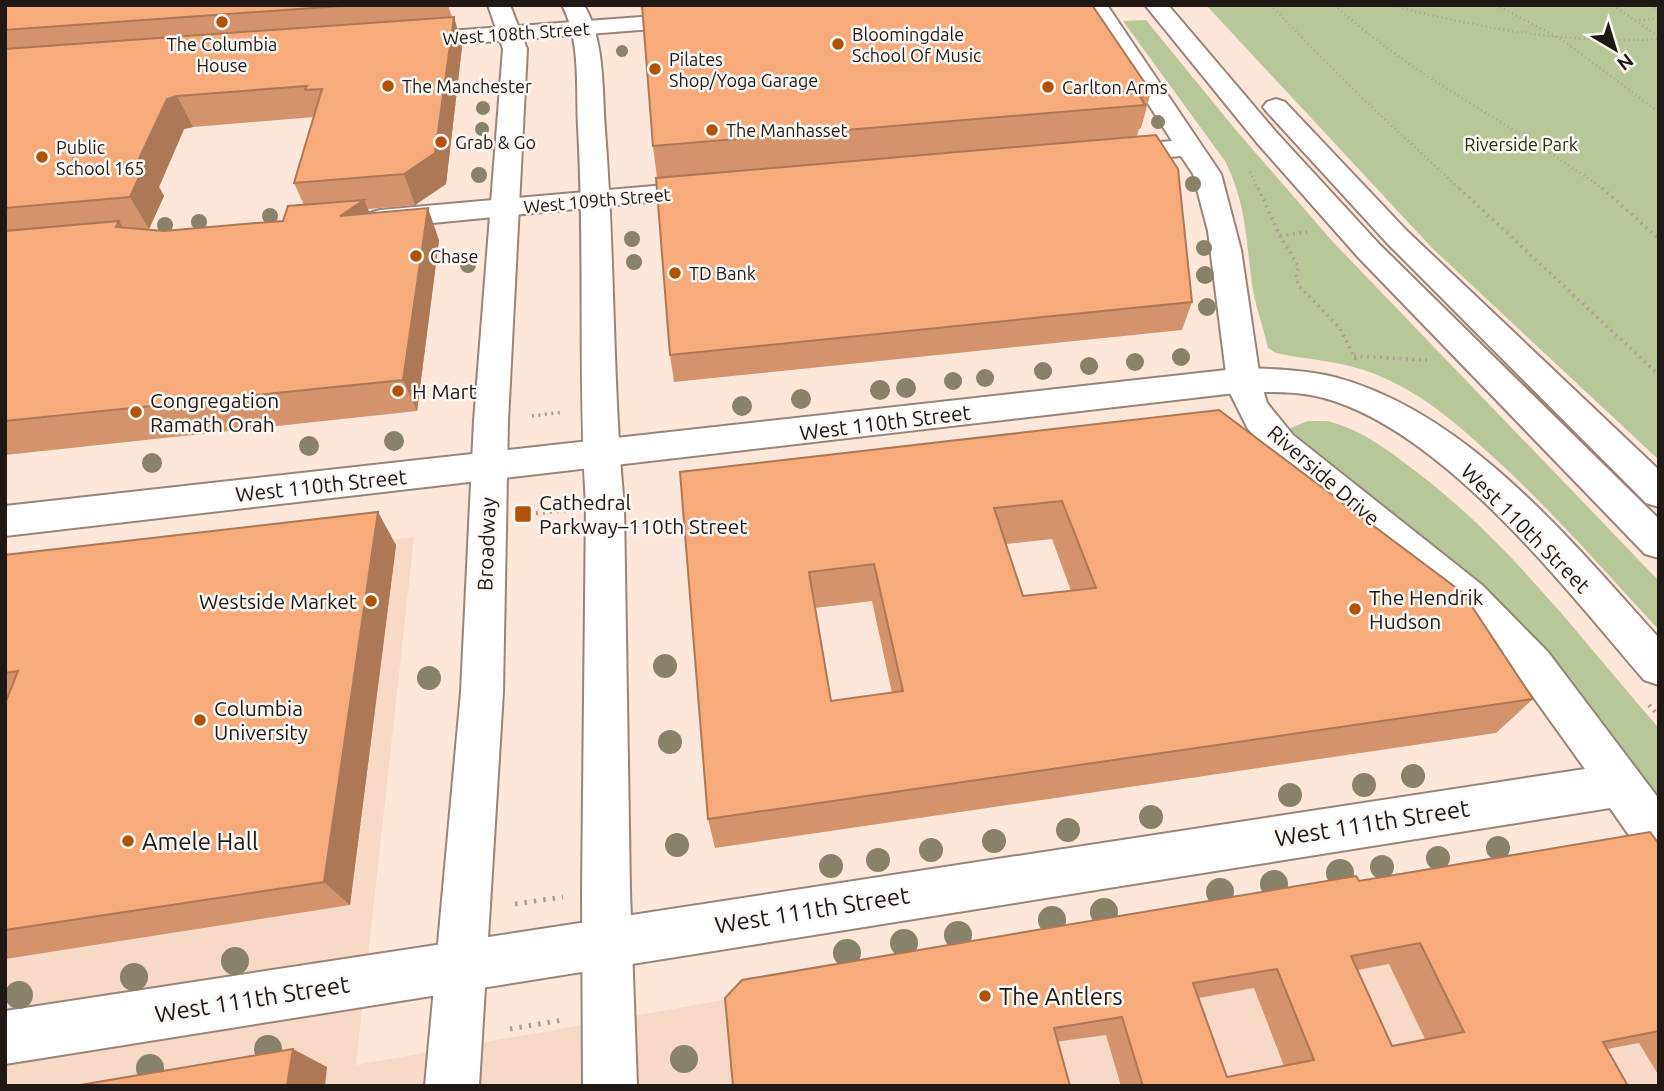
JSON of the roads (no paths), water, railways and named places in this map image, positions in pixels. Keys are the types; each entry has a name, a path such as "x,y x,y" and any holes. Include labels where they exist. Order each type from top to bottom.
{"main road":[{"name":"Broadway","path":"452,1086 482,692 489,467 515,49 499,5"},
{"name":"Riverside Drive","path":"1096,5 1208,174 1215,197 1250,404 1288,449 1457,587 1513,641 1589,739 1659,838"},
{"path":"1156,5 1267,138 1379,261 1659,543"},
{"path":"1186,5 1396,237 1659,493"},
{"name":"West 108th Street","path":"379,43 511,34 577,12 725,18"},
{"path":"577,12 596,199 601,454 605,520 610,1086"},
{"path":"1091,156 1189,147"},
{"name":"West 109th Street","path":"351,222 738,187"},
{"name":"West 110th Street","path":"5,521 1244,380 1312,384 1335,390 1406,421 1470,471 1525,521 1650,682"},
{"name":"West 111th Street","path":"5,1038 1619,785"}],"place":[{"name":"The Columbia House","path":"222,22"},
{"name":"Bloomingdale School Of Music","path":"838,44"},
{"name":"Pilates Shop/Yoga Garage","path":"655,69"},
{"name":"The Manchester","path":"388,86"},
{"name":"Carlton Arms","path":"1048,87"},
{"name":"The Manhasset","path":"712,130"},
{"name":"Grab & Go","path":"441,142"},
{"name":"Public School 165","path":"42,157"},
{"name":"Chase","path":"416,256"},
{"name":"TD Bank","path":"675,273"},
{"name":"H Mart","path":"398,391"},
{"name":"Congregation Ramath Orah","path":"136,412"},
{"name":"Cathedral Parkway–110th Street","path":"523,514"},
{"name":"Westside Market","path":"371,601"},
{"name":"The Hendrik Hudson","path":"1355,609"},
{"name":"Columbia University","path":"200,720"},
{"name":"Amele Hall","path":"128,841"},
{"name":"The Antlers","path":"985,996"}],"park label":[{"name":"Riverside Park","path":"1521,144"}]}
